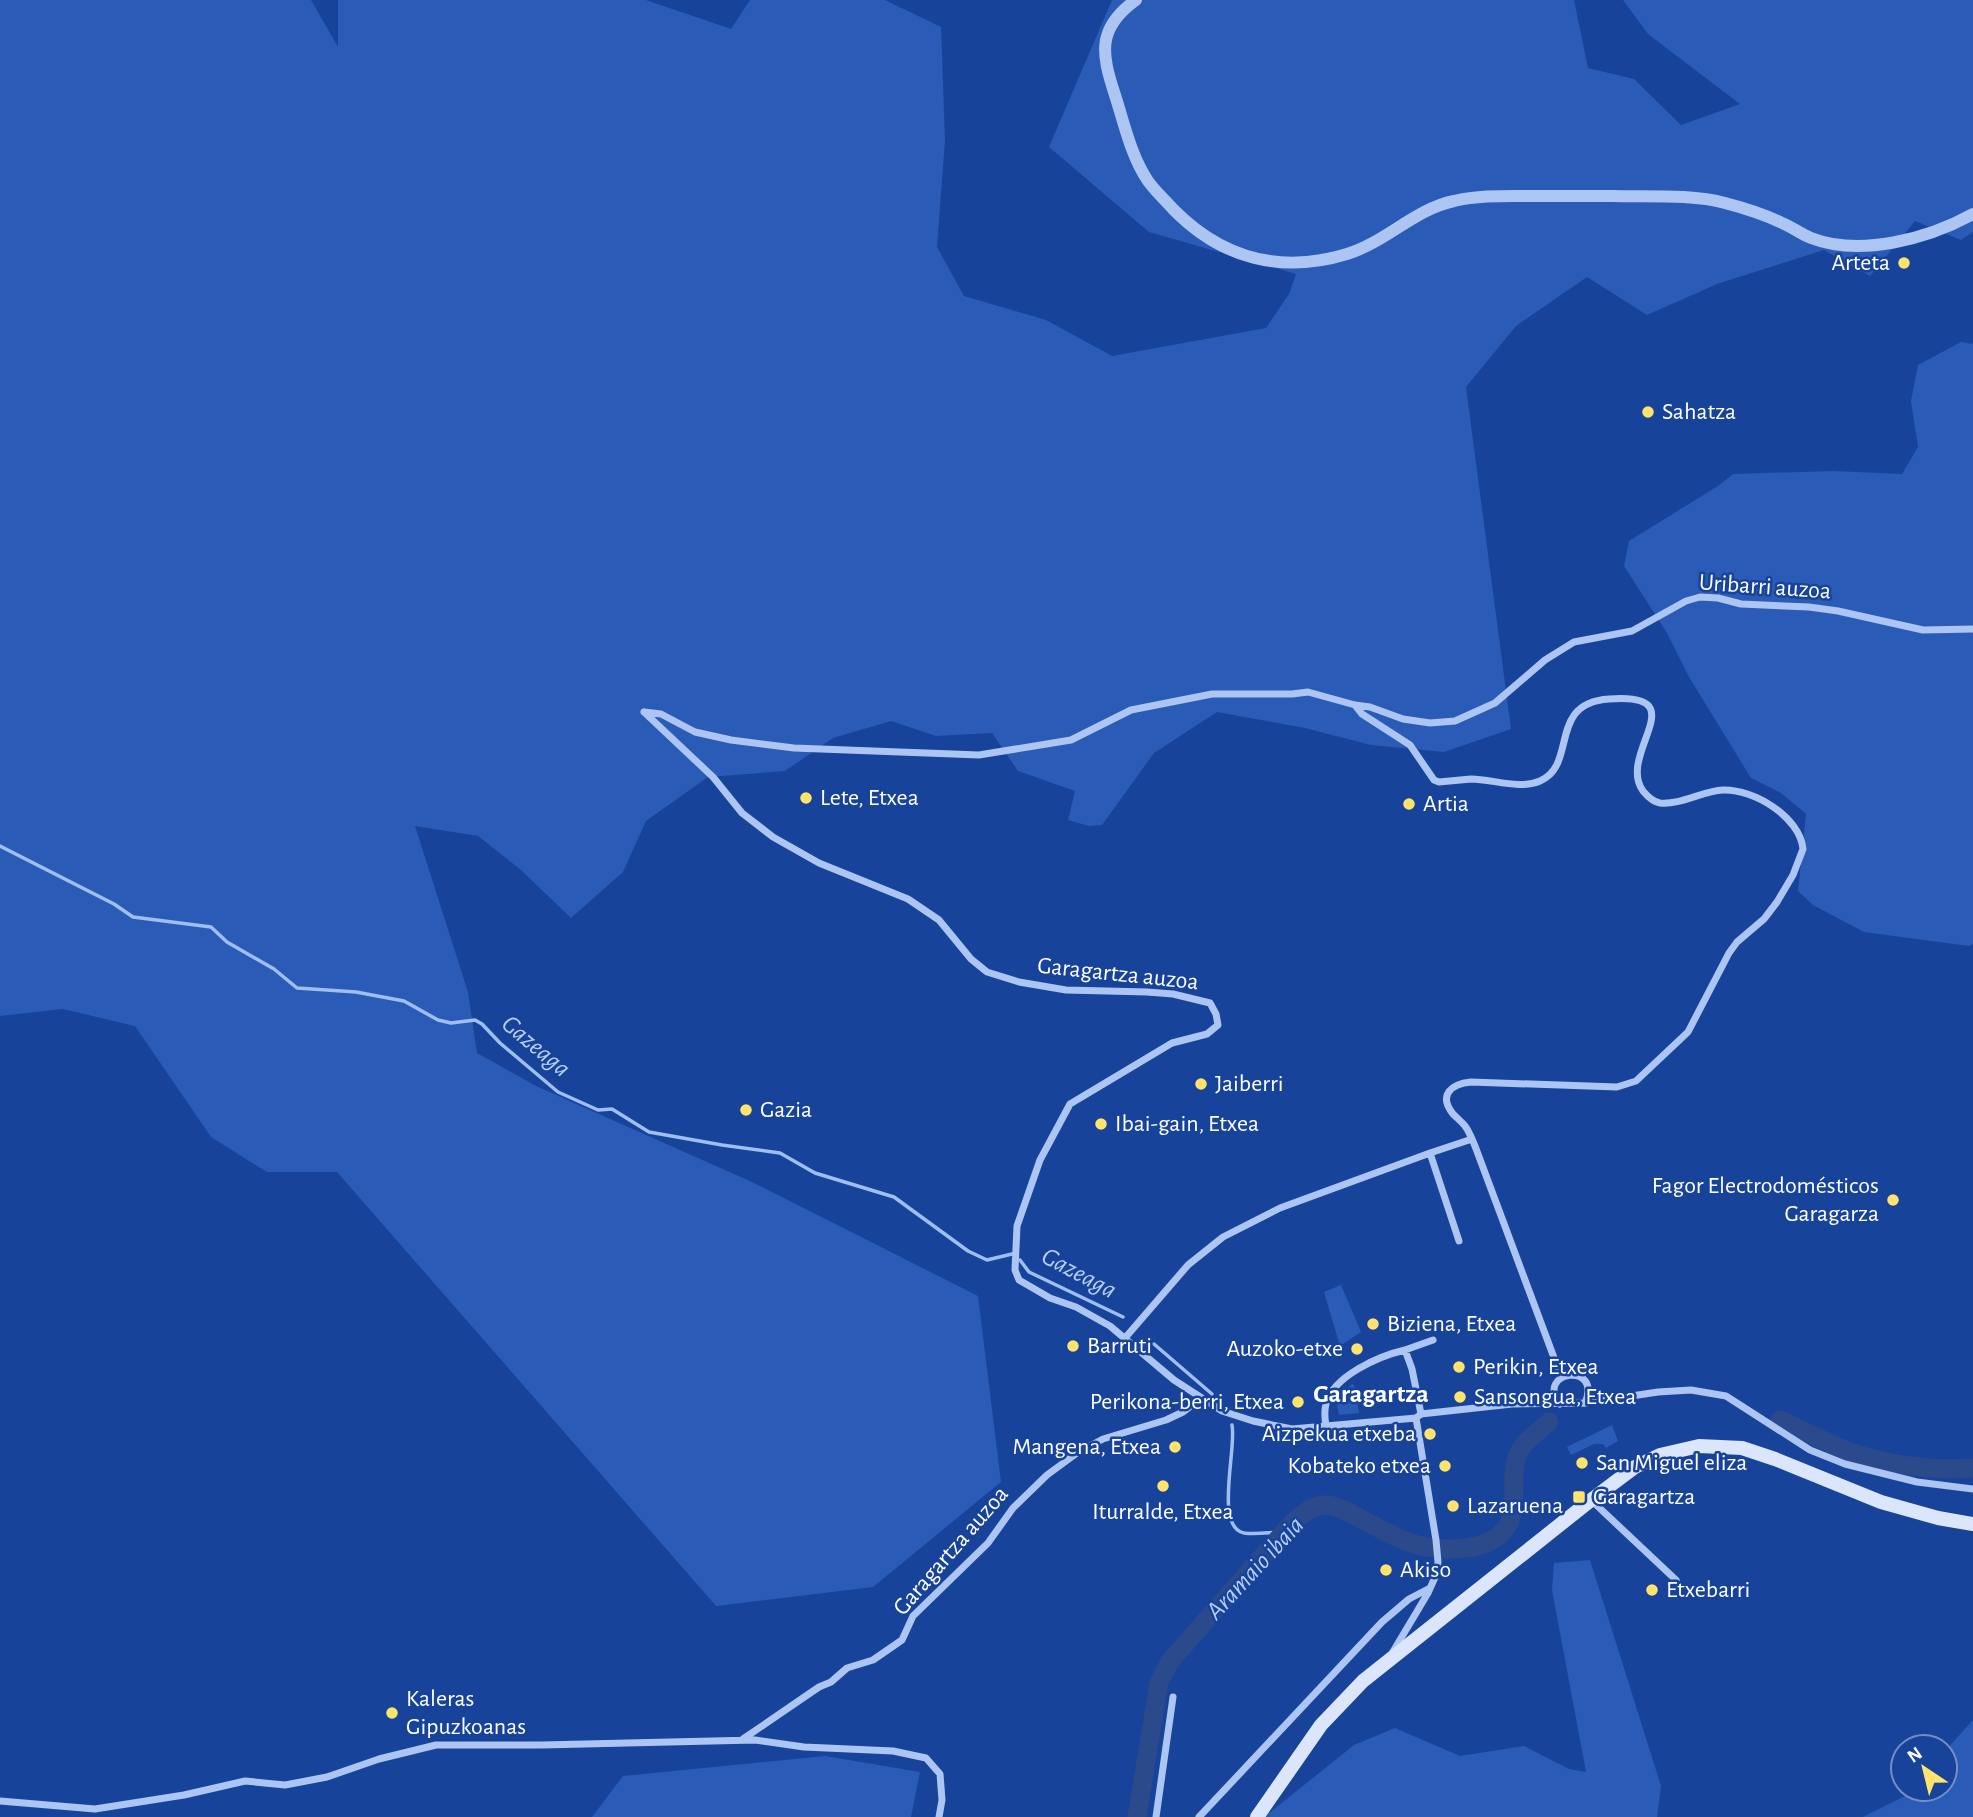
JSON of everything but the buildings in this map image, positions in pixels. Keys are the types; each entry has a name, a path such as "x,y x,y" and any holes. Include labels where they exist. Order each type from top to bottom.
{"main road":[{"path":"1257,1817 1321,1725 1353,1690 1591,1500 1635,1467 1660,1455 1699,1446 1742,1448 1881,1502 1938,1518 1973,1524"}],"street":[{"path":"1136,0 1116,16 1105,35 1104,54 1139,165 1148,181 1189,225 1211,241 1259,260 1295,263 1348,254 1377,242 1431,209 1452,201 1477,197 1612,196 1722,202 1781,222 1812,239 1876,247 1903,241 1961,221 1973,214"},
{"name":"Uribarri auzoa","path":"1298,692 1370,707 1403,719 1430,723 1455,721 1495,703 1556,651 1574,642 1632,631 1686,601 1700,597 1741,604 1838,611 1923,630 1973,629"},
{"name":"Garagartza auzoa","path":"1298,692 1212,694 1182,698 1132,710 1071,740 979,755 794,748 731,740 695,732 661,714 644,712 713,777 742,813 773,837 819,863 908,899 939,920 971,959 987,972 1019,982 1066,990 1173,994 1210,1003 1216,1014 1217,1025 1207,1034 1172,1043 1070,1104 1040,1160 1017,1226 1015,1270 1019,1280 1050,1298 1076,1307 1110,1325 1174,1380 1213,1407 1253,1421 1292,1429 1511,1404 1560,1404"},
{"path":"1355,705 1362,714 1410,745 1434,780 1439,782 1472,779 1537,783 1551,774 1559,760 1567,730 1580,708 1608,699 1643,700 1649,705 1653,717 1637,763 1636,776 1647,796 1660,803 1721,790 1735,791 1766,804 1781,814 1799,834 1803,849 1784,890 1764,919 1737,942 1729,953 1688,1032 1636,1081 1617,1087 1456,1083 1450,1088 1448,1107 1466,1127 1472,1139 1563,1377"},
{"path":"1125,1338 1188,1265 1223,1237 1280,1208 1472,1139"},
{"path":"1430,1153 1459,1241"},
{"path":"1325,1426 1325,1406 1331,1393 1342,1382 1374,1360 1433,1340"},
{"path":"1387,1661 1430,1588 1436,1575 1438,1556 1412,1369 1405,1350"},
{"path":"1585,1403 1589,1394 1583,1379 1577,1375 1563,1377 1553,1389 1560,1404 1585,1403 1690,1390 1726,1396 1810,1450 1845,1464 1917,1482 1973,1489"},
{"name":"Garagartza auzoa","path":"739,1741 819,1687 831,1682 847,1668 873,1660 902,1640 913,1616 988,1543 1013,1508 1047,1475 1077,1453 1103,1439 1166,1420 1183,1412 1200,1399"},
{"path":"1591,1500 1676,1580"},
{"path":"1199,1817 1382,1622 1409,1599 1430,1588"},
{"path":"1156,1817 1173,1697"},
{"path":"0,1801 95,1809 172,1797 245,1781 285,1785 327,1777 379,1759 436,1745 755,1740 804,1747 892,1751 926,1758 940,1774 942,1800 939,1817"}],"shaded area":[{"path":"0,0 311,0 338,47 338,0 646,0 731,29 750,0 885,0 941,27 945,141 937,247 964,296 1046,320 1112,356 1266,328 1289,294 1296,274 1149,232 1049,147 1112,0 1574,0 1588,68 1634,79 1681,125 1740,104 1648,34 1623,0 1973,0 1973,232 1961,240 1915,221 1870,276 1824,250 1717,284 1647,315 1587,277 1516,326 1466,387 1511,729 1444,752 1371,745 1305,728 1217,712 1154,753 1102,825 1089,826 1068,820 1075,791 1018,771 992,733 936,736 891,721 833,738 785,771 708,777 646,821 623,872 571,918 521,870 478,836 415,826 468,992 477,1053 536,1086 752,1182 978,1296 1001,1482 873,1587 716,1606 337,1172 267,1172 211,1137 135,1026 63,1009 0,1016"},
{"path":"1961,342 1973,344 1973,944 1969,946 1864,932 1813,905 1798,891 1806,814 1781,793 1751,778 1689,677 1667,633 1624,566 1629,541 1733,474 1833,471 1902,474 1918,447 1911,401 1918,365"},
{"path":"1341,1285 1361,1332 1340,1346 1324,1292"},
{"path":"1352,1384 1359,1413 1339,1415 1336,1400"},
{"path":"1612,1425 1618,1441 1606,1448 1603,1444 1594,1444 1571,1455 1567,1447"},
{"path":"1590,1560 1661,1786 1657,1817 1264,1817 1354,1745 1395,1728 1460,1756 1524,1746 1569,1769 1586,1772 1552,1590 1554,1563"},
{"path":"1973,1720 1973,1817 1863,1817 1891,1803 1959,1803 1959,1736"},
{"path":"825,1756 920,1772 911,1817 592,1817 623,1776"}],"waterway":[{"name":"Gazeaga","path":"0,846 114,904 133,917 211,927 227,942 274,969 297,988 356,992 404,1001 438,1020 451,1023 475,1020 558,1092 598,1110 612,1109 649,1132 780,1153 815,1173 894,1197 968,1251 987,1260 1012,1254"},
{"name":"Gazeaga","path":"1020,1260 1029,1272 1123,1317"},
{"name":"Gazeaga","path":"1154,1344 1212,1394"},
{"name":"Aramaio ibaia","path":"1780,1420 1850,1452 1880,1460 1926,1468 1973,1468"},
{"name":"Aramaio ibaia","path":"1137,1817 1159,1682 1171,1660 1293,1522 1312,1508 1331,1505 1397,1538 1418,1545 1453,1549 1488,1542 1497,1537 1510,1520 1515,1466 1519,1452 1549,1422"},
{"name":"Gazeaga","path":"1232,1425 1228,1502 1235,1528 1249,1534 1283,1532"}],"place":[{"name":"Arteta","path":"1904,263"},
{"name":"Sahatza","path":"1648,412"},
{"name":"Lete, Etxea","path":"806,798"},
{"name":"Artia","path":"1409,804"},
{"name":"Jaiberri","path":"1201,1084"},
{"name":"Gazia","path":"746,1110"},
{"name":"Ibai-gain, Etxea","path":"1101,1124"},
{"name":"Fagor Electrodomésticos Garagarza","path":"1893,1200"},
{"name":"Biziena, Etxea","path":"1373,1324"},
{"name":"Barruti","path":"1073,1346"},
{"name":"Auzoko-etxe","path":"1357,1349"},
{"name":"Perikin, Etxea","path":"1459,1367"},
{"name":"Sansongua, Etxea","path":"1460,1397"},
{"name":"Perikona-berri, Etxea","path":"1298,1402"},
{"name":"Aizpekua etxeba","path":"1430,1434"},
{"name":"Mangena, Etxea","path":"1175,1447"},
{"name":"San Miguel eliza","path":"1582,1463"},
{"name":"Kobateko etxea","path":"1445,1466"},
{"name":"Iturralde, Etxea","path":"1163,1486"},
{"name":"Garagartza","path":"1579,1497"},
{"name":"Lazaruena","path":"1453,1506"},
{"name":"Akiso","path":"1386,1570"},
{"name":"Etxebarri","path":"1652,1590"},
{"name":"Kaleras Gipuzkoanas","path":"392,1713"}],"district":[{"name":"Garagartza","path":"1371,1394"}]}
